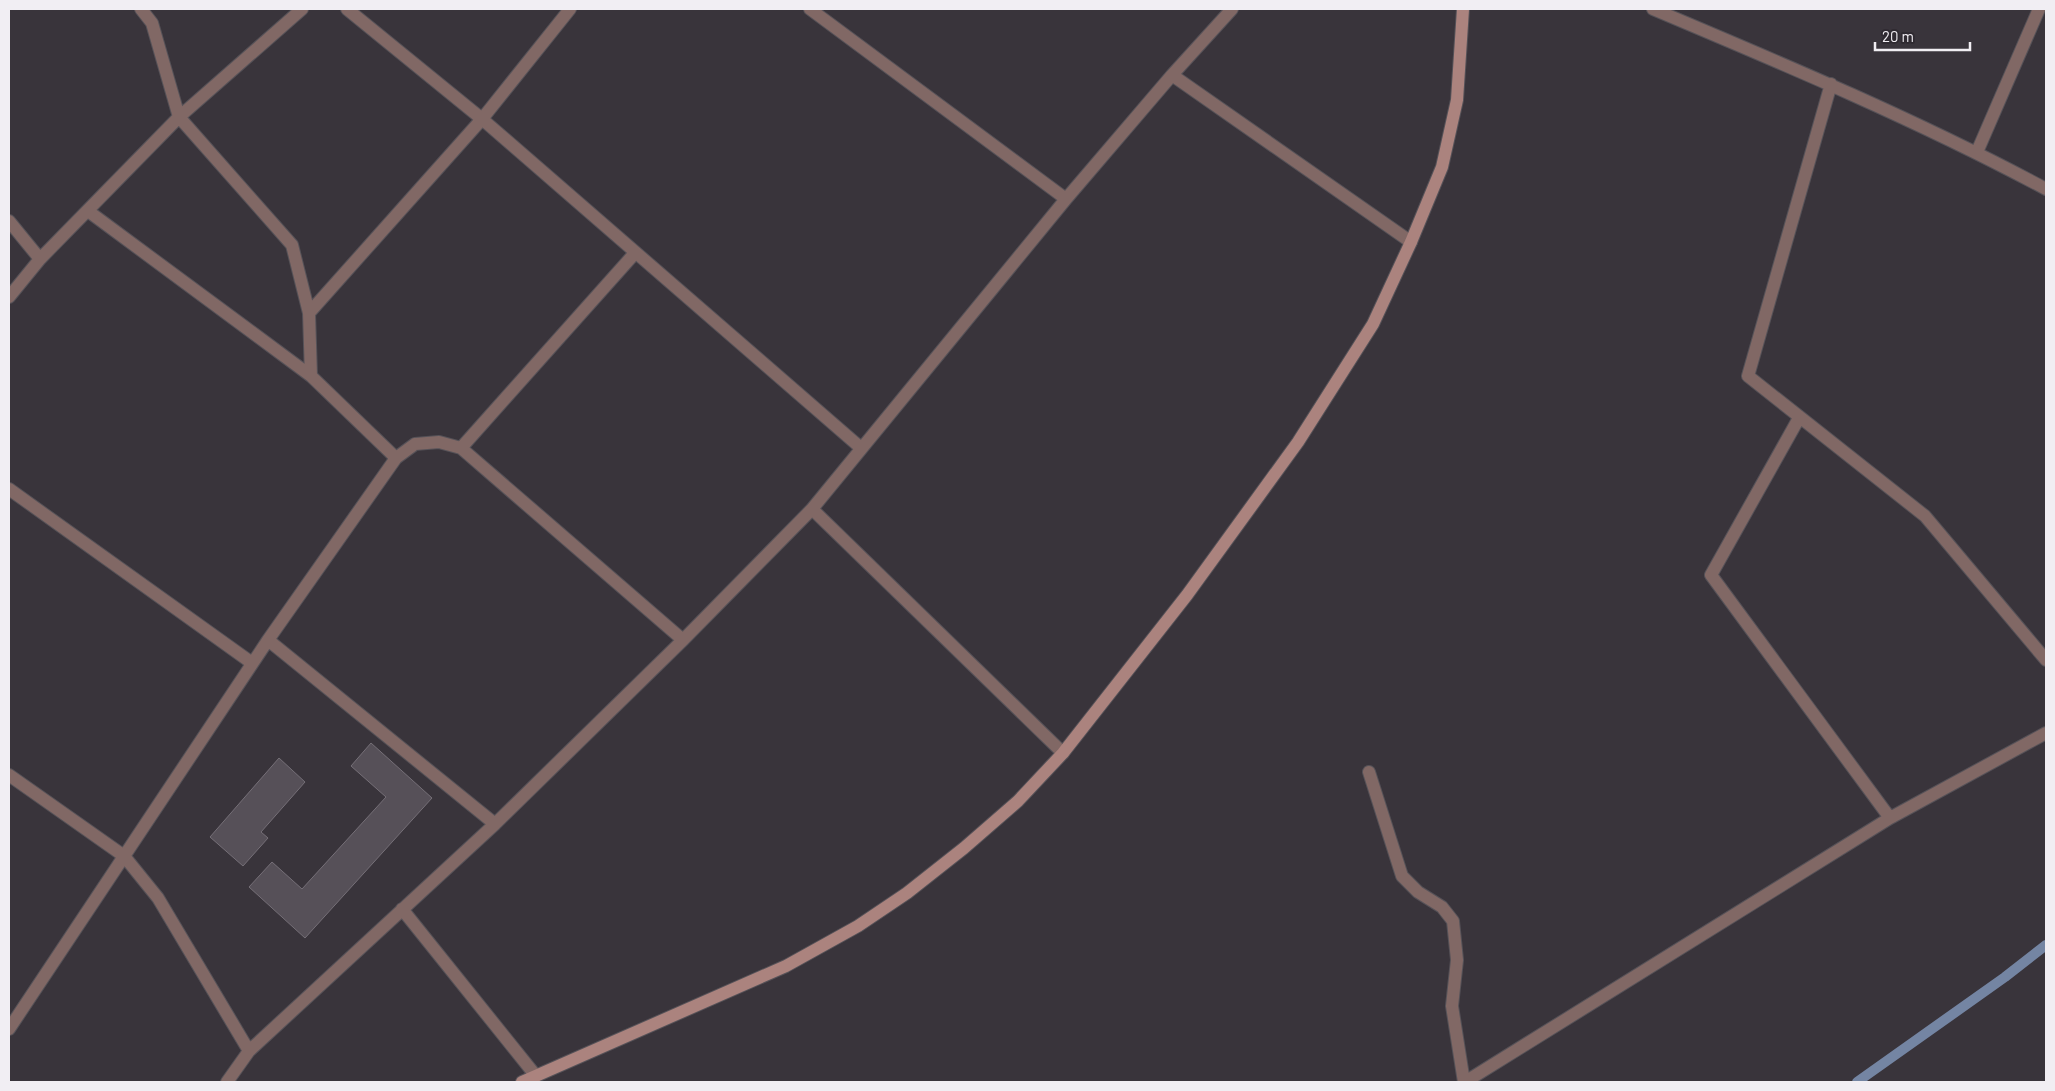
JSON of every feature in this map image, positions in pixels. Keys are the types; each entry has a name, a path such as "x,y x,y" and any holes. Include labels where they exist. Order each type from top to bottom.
{"street":[{"path":"141,9 152,23 179,117 292,245 309,313 311,376"},
{"path":"9,297 40,259 179,117 302,9"},
{"path":"347,9 482,119 861,448"},
{"path":"309,313 482,119 570,9"},
{"path":"810,9 1066,199"},
{"path":"227,1082 249,1051 495,824 683,640 812,509 1066,199 1172,75 1232,9"},
{"path":"522,1082 786,966 858,926 907,893 964,848 1018,801 1063,753 1187,595 1298,442 1373,324 1412,242 1442,167 1457,100 1462,9"},
{"path":"1653,9 1831,84 1976,152 2046,189"},
{"path":"1976,152 2039,9"},
{"path":"1172,75 1412,242"},
{"path":"1831,84 1748,376 1925,516 2046,660"},
{"path":"88,211 311,376 396,458"},
{"path":"9,221 40,259"},
{"path":"461,448 635,253"},
{"path":"1799,418 1711,575 1890,818"},
{"path":"9,1028 252,663 396,458 415,444 439,442 461,448 683,640"},
{"path":"9,489 252,663"},
{"path":"812,509 1063,753"},
{"path":"268,640 495,824"},
{"path":"1369,772 1402,876 1418,892 1442,907 1453,921 1458,960 1452,1006 1464,1082 1890,818 2046,732"},
{"path":"9,775 124,856 158,898 249,1051"},
{"path":"402,909 536,1076"}],"building":[{"path":"371,743 432,798 305,938 249,887 272,862 302,889 386,797 351,766"},
{"path":"279,758 305,782 261,832 268,838 243,866 210,837"}],"waterway":[{"path":"1857,1082 2005,977 2046,945"}]}
